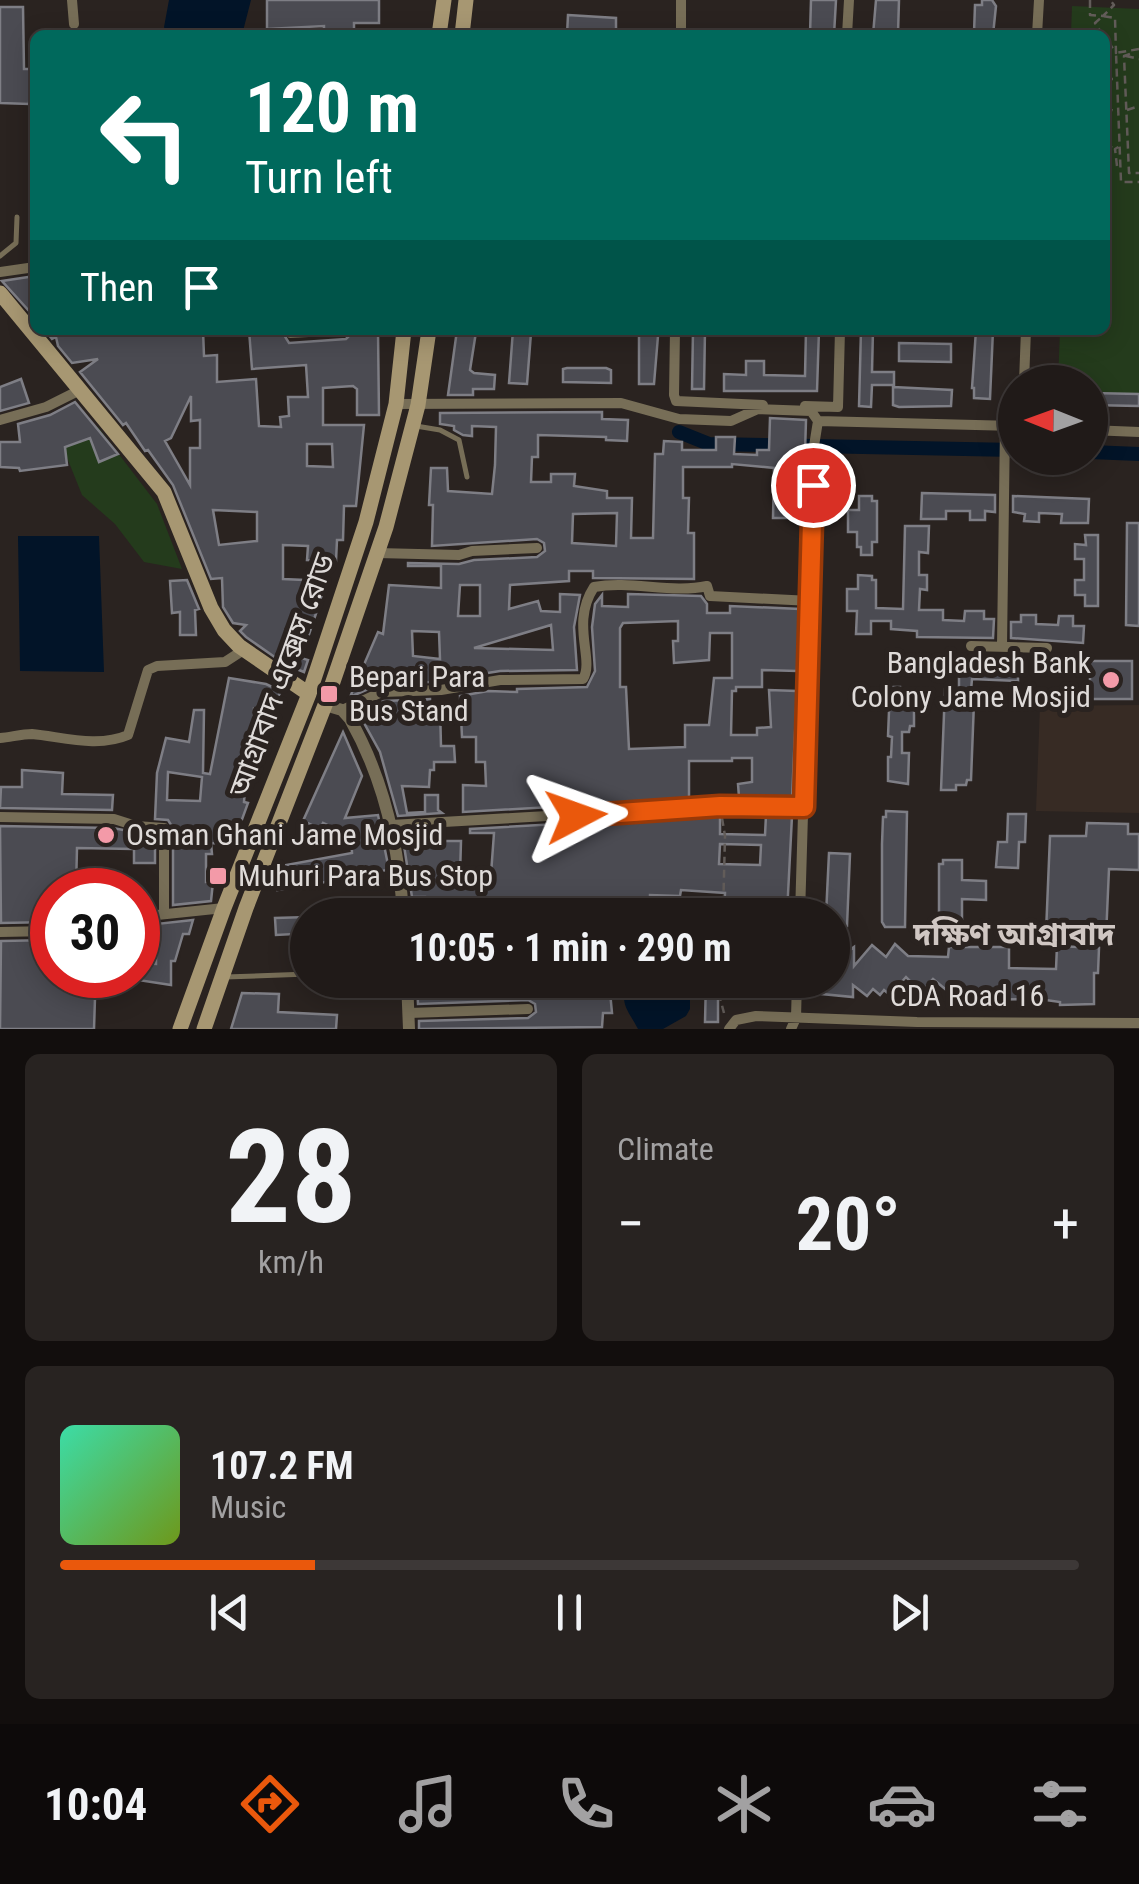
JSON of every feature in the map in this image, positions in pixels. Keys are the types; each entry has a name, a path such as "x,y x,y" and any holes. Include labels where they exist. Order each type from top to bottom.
{"main road":[{"path":"440,30 444,0"},
{"path":"463,30 466,0"},
{"path":"0,293 30,330"},
{"path":"34,335 164,492 211,608 224,630 310,694"},
{"name":"আগ্রাবাদ এক্সেস রোড","path":"180,1029 310,694 366,522 396,404 403,335"},
{"name":"আগ্রাবাদ এক্সেস রোড","path":"204,1029 377,553 418,406 427,335"}],"street":[{"path":"72,0 74,24"},
{"path":"681,0 681,30"},
{"path":"848,30 849,0"},
{"path":"1037,30 1039,0"},
{"path":"0,272 30,268"},
{"path":"674,335 676,401 838,407 840,335"},
{"path":"1025,365 1026,335"},
{"path":"0,420 46,408 78,390"},
{"path":"396,404 621,402 679,419 732,420 758,408 811,411 817,424 801,898"},
{"path":"817,424 998,426"},
{"path":"1108,431 1139,432"},
{"path":"1002,646 1005,475"},
{"path":"377,553 459,554 537,548"},
{"path":"342,710 382,692 441,690 500,680 583,680 587,672 581,627 587,598 594,588 706,586 710,596 811,601"},
{"path":"971,646 1048,648"},
{"path":"0,738 35,734 60,740 116,740 128,735 148,670 157,666 225,662 245,649"},
{"path":"325,704 342,710 360,737 381,789 391,826 401,898"},
{"path":"391,826 720,806 804,807"},
{"path":"0,817 114,819 164,828 164,914"},
{"path":"160,914 224,908"},
{"path":"0,932 30,931"},
{"path":"408,998 410,1029"},
{"path":"793,1024 795,998"},
{"path":"409,1013 528,1009"},
{"name":"CDA Road 16","path":"729,1028 744,1017 793,1024 1139,1023"}],"lane":[{"path":"0,256 16,243 17,218"},
{"path":"413,426 440,430 458,440 467,476"},
{"path":"222,978 290,975"}],"path":[{"path":"1090,0 1090,15 1115,18 1121,182 1139,182"},
{"path":"1100,30 1096,24 1114,4 1110,0"},
{"path":"1110,44 1119,55 1139,50"},
{"path":"1124,56 1139,50"},
{"path":"1124,56 1139,59"},
{"path":"1124,56 1129,173 1139,173"},
{"path":"1110,79 1118,79"},
{"path":"1127,110 1139,106"},
{"path":"1110,110 1120,111"},
{"path":"1110,146 1122,146"},
{"path":"1115,148 1116,166"},
{"path":"720,806 725,836 723,898"},
{"path":"720,998 729,1028"}],"shaded area":[{"path":"1139,705 1139,813 1036,811 1040,706"}],"green space":[{"path":"1072,6 1139,9 1139,407 1108,405 1108,365 1059,365 1060,335 1110,335 1110,30 1071,30"},
{"path":"98,427 157,504 182,569 144,562 115,524 82,495 62,445"}],"water":[{"path":"169,0 251,0 243,30 164,27"},
{"path":"18,536 99,536 104,672 20,671"},
{"path":"690,998 690,1009 686,1016 663,1029 638,1029 624,999"}],"building":[{"path":"267,0 379,0 379,23 354,23 354,30 324,30 324,26 267,29"},
{"path":"811,0 836,0 834,30 810,30"},
{"path":"876,0 899,0 898,30 873,30"},
{"path":"982,0 992,0 996,6 994,30 974,30 975,5 982,5"},
{"path":"0,7 23,7 24,69 30,69 29,104 0,103"},
{"path":"568,15 616,18 616,30 567,30"},
{"path":"30,277 30,312 2,281"},
{"path":"49,335 203,335 204,356 217,355 217,382 256,379 259,426 281,427 280,417 289,416 288,397 308,397 306,365 252,369 249,335 284,335 289,343 378,335 379,415 357,415 357,389 353,386 323,388 323,425 364,425 356,506 344,506 343,540 337,540 336,561 307,560 308,546 283,545 283,579 327,581 301,658 308,660 304,672 286,665 246,637 240,631 246,625 233,623 223,607 222,578 211,579 173,485 126,423 123,425 80,372 98,359 72,363 58,346 56,337 52,339","holes":["191,396 191,421 200,420 200,448 190,448 190,485 165,441 171,438","307,444 332,444 333,467 307,466","213,510 257,512 257,541 219,545"]},
{"path":"456,335 476,335 470,370 495,375 494,389 473,389 473,395 448,395"},
{"path":"513,335 531,335 527,384 509,383"},
{"path":"639,335 658,335 654,384 639,384"},
{"path":"693,335 705,335 704,389 692,389"},
{"path":"806,335 819,335 817,391 724,391 724,374 746,375 746,361 764,361 764,375 805,376"},
{"path":"861,335 873,335 872,372 894,372 894,385 872,385 871,407 859,406"},
{"path":"976,335 993,335 990,399 974,398"},
{"path":"899,343 951,344 951,362 899,361"},
{"path":"563,369 611,370 611,383 563,382"},
{"path":"21,379 29,403 0,411 0,387"},
{"path":"893,387 952,390 951,406 899,407 893,405"},
{"path":"1108,393 1139,394 1139,406 1108,405"},
{"path":"75,402 118,454 99,462 90,438 65,447 67,465 20,471 0,467 0,442 20,442 18,424 50,415"},
{"path":"602,412 602,419 628,420 627,441 538,435 538,457 532,457 531,482 551,482 551,474 575,474 574,486 607,491 607,498 632,498 631,538 653,538 655,454 663,454 664,441 682,442 682,450 716,450 716,437 735,437 734,454 757,455 757,450 769,450 770,418 806,420 803,518 773,518 774,468 732,464 683,467 683,498 689,498 688,533 694,533 694,579 593,578 593,571 569,571 569,581 510,585 509,609 538,601 541,611 560,612 560,594 580,595 574,627 577,670 500,671 431,682 382,683 350,697 378,632 383,634 389,585 441,588 441,566 408,563 459,564 537,557 545,551 544,543 537,539 432,546 431,468 447,468 448,491 492,494 495,465 496,427 472,426 472,436 463,435 454,426 440,424 440,413","holes":["617,513 616,546 572,543 573,514","460,585 480,585 480,616 458,616","551,625 553,650 474,648","412,631 439,632 440,659 413,656"]},
{"path":"922,493 995,495 995,512 985,511 985,520 970,520 970,511 946,511 946,519 921,519"},
{"path":"859,496 872,496 872,501 877,501 877,542 872,542 872,555 861,555 857,532 848,532 848,510 859,510"},
{"path":"1013,496 1089,499 1088,523 1061,523 1062,514 1039,513 1039,522 1024,521 1025,514 1013,512"},
{"path":"1127,523 1139,523 1139,626 1126,625"},
{"path":"905,526 929,526 928,553 919,552 919,575 927,575 927,590 920,589 919,610 943,610 943,620 964,621 965,611 984,611 984,619 994,619 993,638 917,637 917,631 891,629 891,621 871,621 871,634 856,634 857,611 847,611 847,589 858,589 858,575 876,580 876,608 903,609"},
{"path":"1085,535 1098,535 1098,606 1085,606 1085,595 1075,595 1075,580 1084,580 1084,559 1075,559 1075,544 1086,545"},
{"path":"187,580 199,609 195,610 196,635 180,635 180,612 172,613 170,581"},
{"path":"628,594 701,596 707,613 730,613 730,606 800,609 797,671 762,670 762,687 736,687 732,691 731,735 757,735 757,728 771,727 769,690 797,691 792,798 739,797 738,784 752,782 752,758 732,758 689,761 689,799 463,812 463,785 486,786 485,762 476,762 476,737 462,737 460,696 488,691 587,687 595,671 595,604 602,595 602,606 628,607","holes":["678,621 678,641 673,641 674,663 709,660 710,633 732,633 732,678 714,678 709,725 685,725 685,747 629,749 626,687 620,687 620,628 623,623"]},
{"path":"1021,615 1036,615 1036,624 1058,625 1059,616 1073,616 1073,626 1084,626 1083,643 1011,638 1011,622 1021,622"},
{"path":"959,658 1018,659 1018,681 972,679 971,780 966,785 956,785 956,790 941,790 945,689 959,689"},
{"name":"Bangladesh Bank Colony Jame Mosjid","path":"1090,661 1132,661 1132,699 1090,699"},
{"path":"229,678 266,684 281,691 268,716 254,709 253,735 264,735 253,764 247,764 244,802 248,803 240,825 229,821 226,844 211,843 212,854 206,854 206,882 213,882 211,901 173,905 173,828 168,820 155,819 157,773 166,738 189,742 194,710 204,710 203,773 210,774","holes":["168,772 202,777 200,801 167,800"]},
{"path":"890,687 900,687 900,694 914,698 914,726 910,726 909,732 902,732 902,753 909,753 908,784 888,781 892,737 888,736"},
{"path":"430,699 430,705 440,706 441,746 454,746 455,762 434,762 429,787 402,786 407,813 425,812 425,795 438,795 438,810 442,813 398,816 380,752 358,712 384,701"},
{"path":"343,732 362,776 345,818 378,815 389,870 342,875 343,879 278,890 286,865 352,853 351,836 323,823 320,829 303,821"},
{"path":"22,770 63,773 62,794 113,795 112,810 0,808 1,787 22,787"},
{"path":"886,811 907,812 905,927 885,927 882,922"},
{"path":"1008,814 1026,814 1025,842 1019,842 1018,868 996,867 998,842 1007,842"},
{"path":"720,815 720,834 765,835 766,815 792,816 788,898 725,898 725,893 681,890 680,896 650,898 412,897 402,833 442,831 441,841 461,841 460,875 491,874 494,833 470,833 470,829","holes":["720,844 761,845 760,865 719,864"]},
{"path":"1087,823 1128,824 1128,834 1139,834 1139,870 1109,869 1106,937 1096,937 1096,928 1066,926 1066,933 1046,933 1050,836 1086,836"},
{"path":"0,826 113,828 155,836 155,863 134,863 134,849 77,848 77,868 30,868 30,922 1,923"},
{"path":"829,853 850,854 848,898 827,898"},
{"path":"943,860 962,860 962,880 986,881 986,900 962,899 962,928 942,928 939,924 939,864"},
{"path":"275,918 290,918 290,934 276,935"},
{"path":"193,920 189,934 183,934 175,961 171,961 171,985 160,983 160,924"},
{"path":"30,940 30,998 95,998 94,1029 0,1029 1,941"},
{"path":"895,944 908,956 948,957 949,947 1009,947 1009,968 1056,969 1057,946 1099,948 1094,1004 1060,1005 1039,999 965,1000 961,993 950,993 933,979 921,992 906,977 890,995 884,990 880,995 873,989 867,996 853,985 850,997 850,950 854,947 854,966 872,945 886,957"},
{"path":"242,993 279,994 278,1012 337,1015 336,1029 231,1029"},
{"path":"418,998 611,998 612,1013 603,1013 602,1027 419,1029 419,1021 528,1018 536,1012 535,1004 528,1000 418,1004"},
{"path":"706,998 718,998 718,1022 705,1022"}],"waterway":[{"path":"679,432 709,444 998,450"},
{"path":"1108,453 1139,454"}],"place":[{"name":"Bangladesh Bank Colony Jame Mosjid","path":"1111,680"},
{"name":"Bepari Para Bus Stand","path":"329,694"},
{"name":"Osman Ghani Jame Mosjid","path":"106,835"},
{"name":"Muhuri Para Bus Stop","path":"218,876"}],"district":[{"name":"দক্ষিণ আগ্রাবাদ","path":"1014,934"}],"route":[{"path":"576,816 720,806 804,807 813,485"}]}
